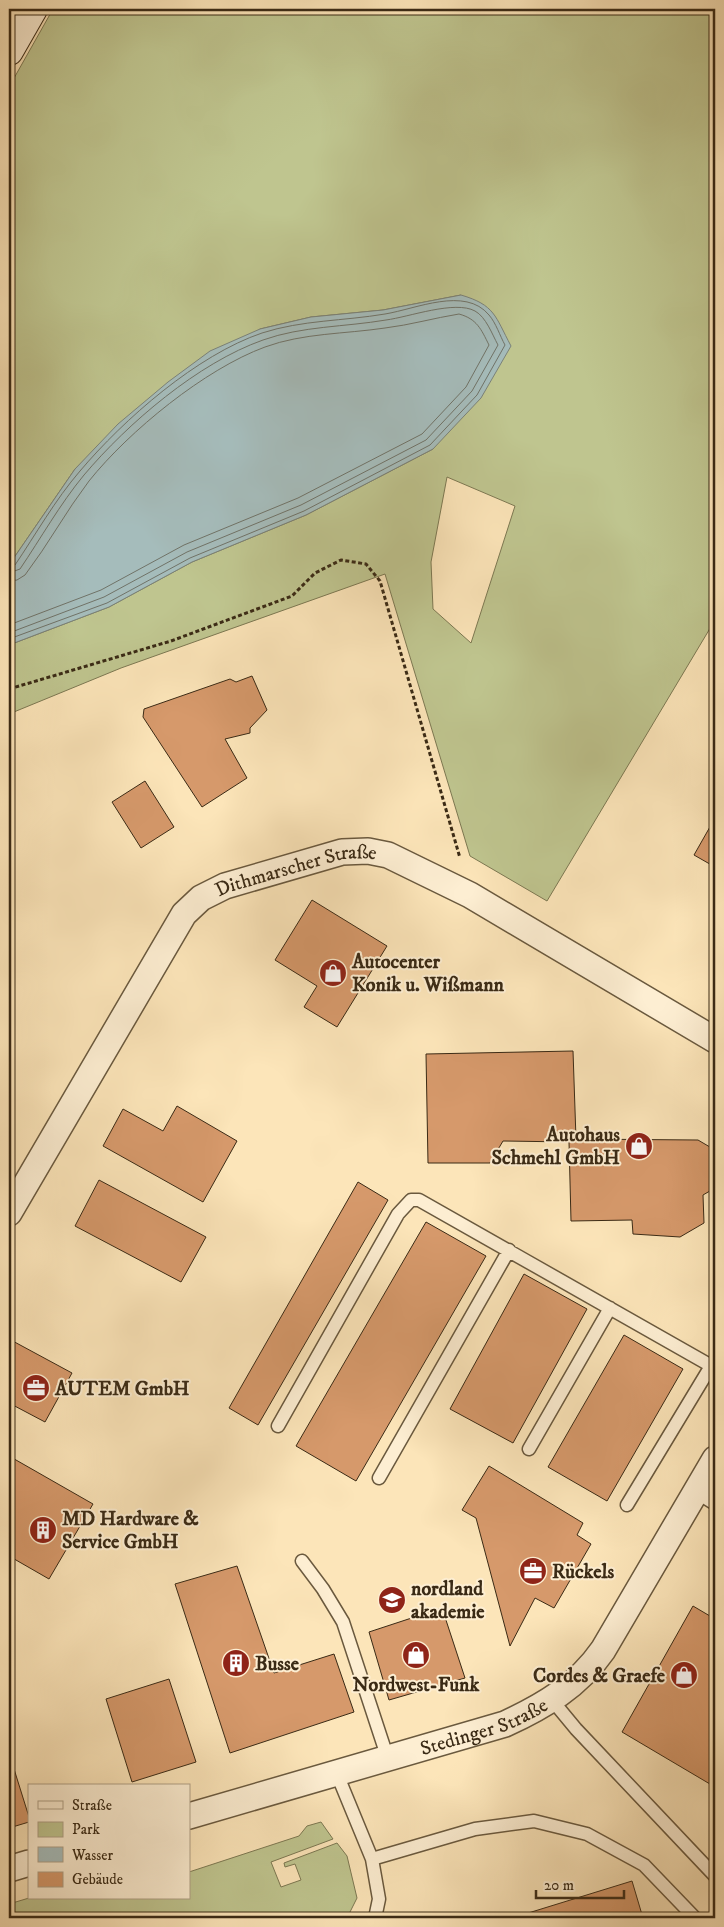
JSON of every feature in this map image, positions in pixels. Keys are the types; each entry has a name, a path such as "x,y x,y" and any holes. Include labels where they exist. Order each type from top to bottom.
{"main road":[{"path":"9,51 33,9"}],"street":[{"name":"Dithmarscher Straße","path":"9,1212 184,914 201,898 225,886 342,852 368,851 388,855 470,895 715,1040"},
{"name":"Stedinger Straße","path":"190,1816 505,1724 538,1709 552,1700 570,1687 595,1662 706,1498 715,1459"},
{"path":"9,1869 28,1863"}],"lane":[{"path":"278,1426 398,1214 410,1200 419,1200 713,1367 627,1505"},
{"path":"379,1478 509,1250"},
{"path":"530,1449 610,1308"},
{"path":"302,1561 323,1589 343,1622 388,1759"},
{"path":"552,1700 576,1729 715,1876"},
{"path":"337,1774 372,1859 379,1899 375,1918"},
{"path":"372,1859 476,1829 534,1821 587,1834 644,1865 696,1918"}],"path":[{"path":"9,689 171,641 292,596 315,573 341,560 366,564 380,581 470,895"}],"green space":[{"path":"53,9 715,9 715,620 547,901 470,856 385,574 121,668 9,714 9,645 109,607 192,562 306,515 433,449 461,295 383,310 311,317 260,329 75,469 9,565 9,87","holes":["447,477 515,506 471,643 433,609 431,562"]},
{"path":"321,1822 333,1839 271,1862 281,1887 301,1880 295,1864 285,1867 284,1863 337,1843 347,1856 357,1898 347,1918 9,1918 9,1904 28,1898 28,1900 190,1900 190,1872 299,1836 307,1826"}],"water":[{"path":"461,295 481,303 493,313 511,346 481,398 433,449 306,515 192,562 109,607 9,645 9,565 75,469 118,424 168,382 210,351 260,329 311,317 383,310"}],"building":[{"path":"252,676 267,710 250,728 250,733 225,739 247,778 202,807 143,717 144,709 230,679 236,682"},
{"path":"145,781 174,827 141,848 112,802"},
{"path":"715,818 715,867 694,855"},
{"name":"Autocenter Konik u. Wißmann","path":"312,900 387,946 337,1027 304,1007 317,986 275,960"},
{"name":"Autohaus Schmehl GmbH","path":"573,1051 576,1139 698,1140 715,1150 715,1188 703,1195 704,1223 680,1237 633,1234 632,1220 571,1221 569,1142 503,1141 490,1163 428,1163 426,1054"},
{"path":"177,1106 237,1141 203,1202 103,1146 123,1109 163,1131"},
{"path":"99,1180 206,1237 181,1282 75,1226"},
{"path":"358,1182 388,1200 258,1425 229,1408"},
{"path":"426,1222 486,1256 356,1481 296,1446"},
{"path":"524,1274 587,1309 513,1443 450,1409"},
{"path":"624,1335 683,1369 607,1501 548,1467"},
{"name":"AUTEM GmbH","path":"9,1339 72,1373 45,1422 9,1403"},
{"name":"MD Hardware & Service GmbH","path":"9,1456 93,1504 49,1579 9,1556"},
{"name":"Rückels","path":"489,1466 583,1523 577,1535 591,1544 554,1608 535,1598 510,1646 476,1518 462,1510"},
{"name":"Busse","path":"237,1566 274,1673 334,1654 354,1712 230,1753 175,1584"},
{"name":"Cordes & Graefe","path":"693,1606 715,1619 715,1787 622,1732"},
{"name":"Nordwest-Funk","path":"442,1608 465,1678 389,1700 369,1632"},
{"path":"169,1679 196,1762 132,1782 106,1699"},
{"path":"9,1753 28,1814 28,1822 9,1828"},
{"path":"632,1881 643,1918 512,1918"}],"place":[{"name":"Autocenter Konik u. Wißmann","path":"333,973"},
{"name":"Autohaus Schmehl GmbH","path":"639,1146"},
{"name":"AUTEM GmbH","path":"36,1388"},
{"name":"MD Hardware & Service GmbH","path":"43,1530"},
{"name":"Rückels","path":"533,1571"},
{"name":"nordland akademie","path":"392,1600"},
{"name":"Nordwest-Funk","path":"416,1655"},
{"name":"Busse","path":"236,1663"},
{"name":"Cordes & Graefe","path":"684,1675"}]}
